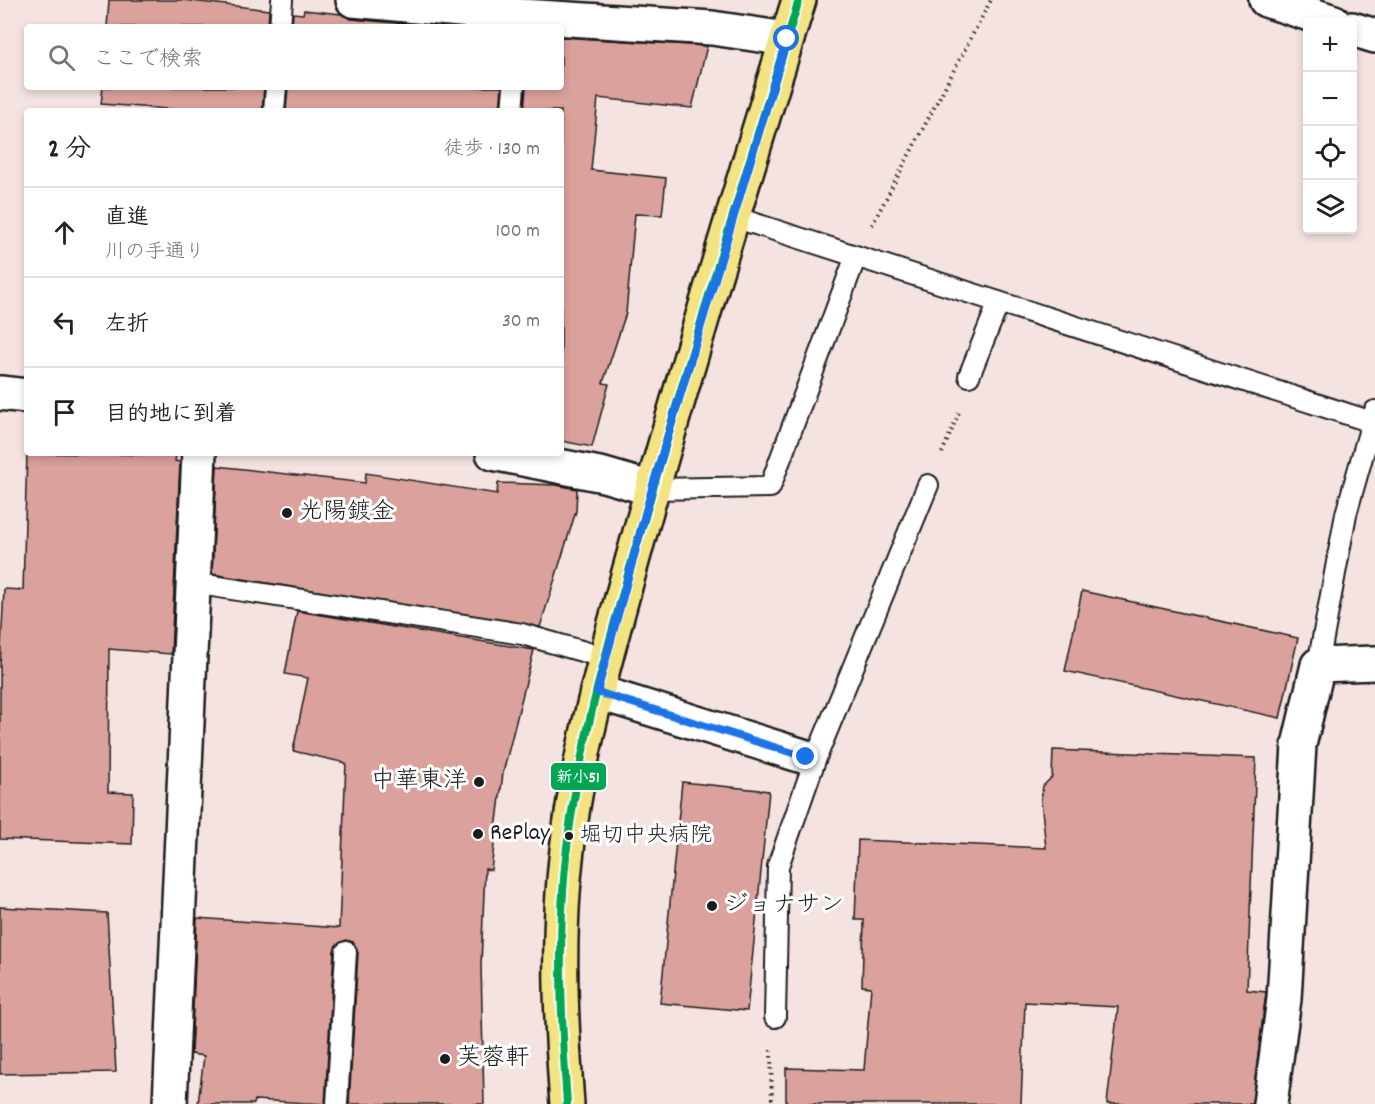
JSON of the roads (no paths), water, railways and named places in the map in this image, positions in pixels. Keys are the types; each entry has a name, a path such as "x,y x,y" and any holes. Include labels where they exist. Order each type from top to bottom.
{"main road":[{"path":"567,1104 561,1023 562,892 573,804 597,692 652,489 799,0"}],"street":[{"path":"353,0 522,21 712,28 787,39"},
{"path":"1266,0 1322,13"},
{"path":"1357,30 1375,36"},
{"path":"0,393 24,396"},
{"path":"170,1104 199,456"},
{"path":"508,456 604,475 652,489"},
{"path":"1270,1104 1284,999 1299,745 1318,665 1375,663"},
{"path":"597,692 811,758"}],"lane":[{"path":"280,24 282,0"},
{"path":"274,108 276,90"},
{"path":"512,108 514,90"},
{"path":"734,217 999,302 1373,416 1346,514 1318,665"},
{"path":"652,489 770,487 856,256"},
{"path":"969,376 999,302"},
{"path":"775,1017 777,866 811,758 928,485"},
{"path":"193,583 522,634 606,658"},
{"path":"338,1104 346,952"}],"place":[{"name":"光陽鍍金","path":"287,513"},
{"name":"中華東洋","path":"479,782"},
{"name":"RePlay","path":"478,834"},
{"name":"堀切中央病院","path":"569,836"},
{"name":"ジョナサン","path":"712,906"},
{"name":"芙蓉軒","path":"445,1059"}]}
